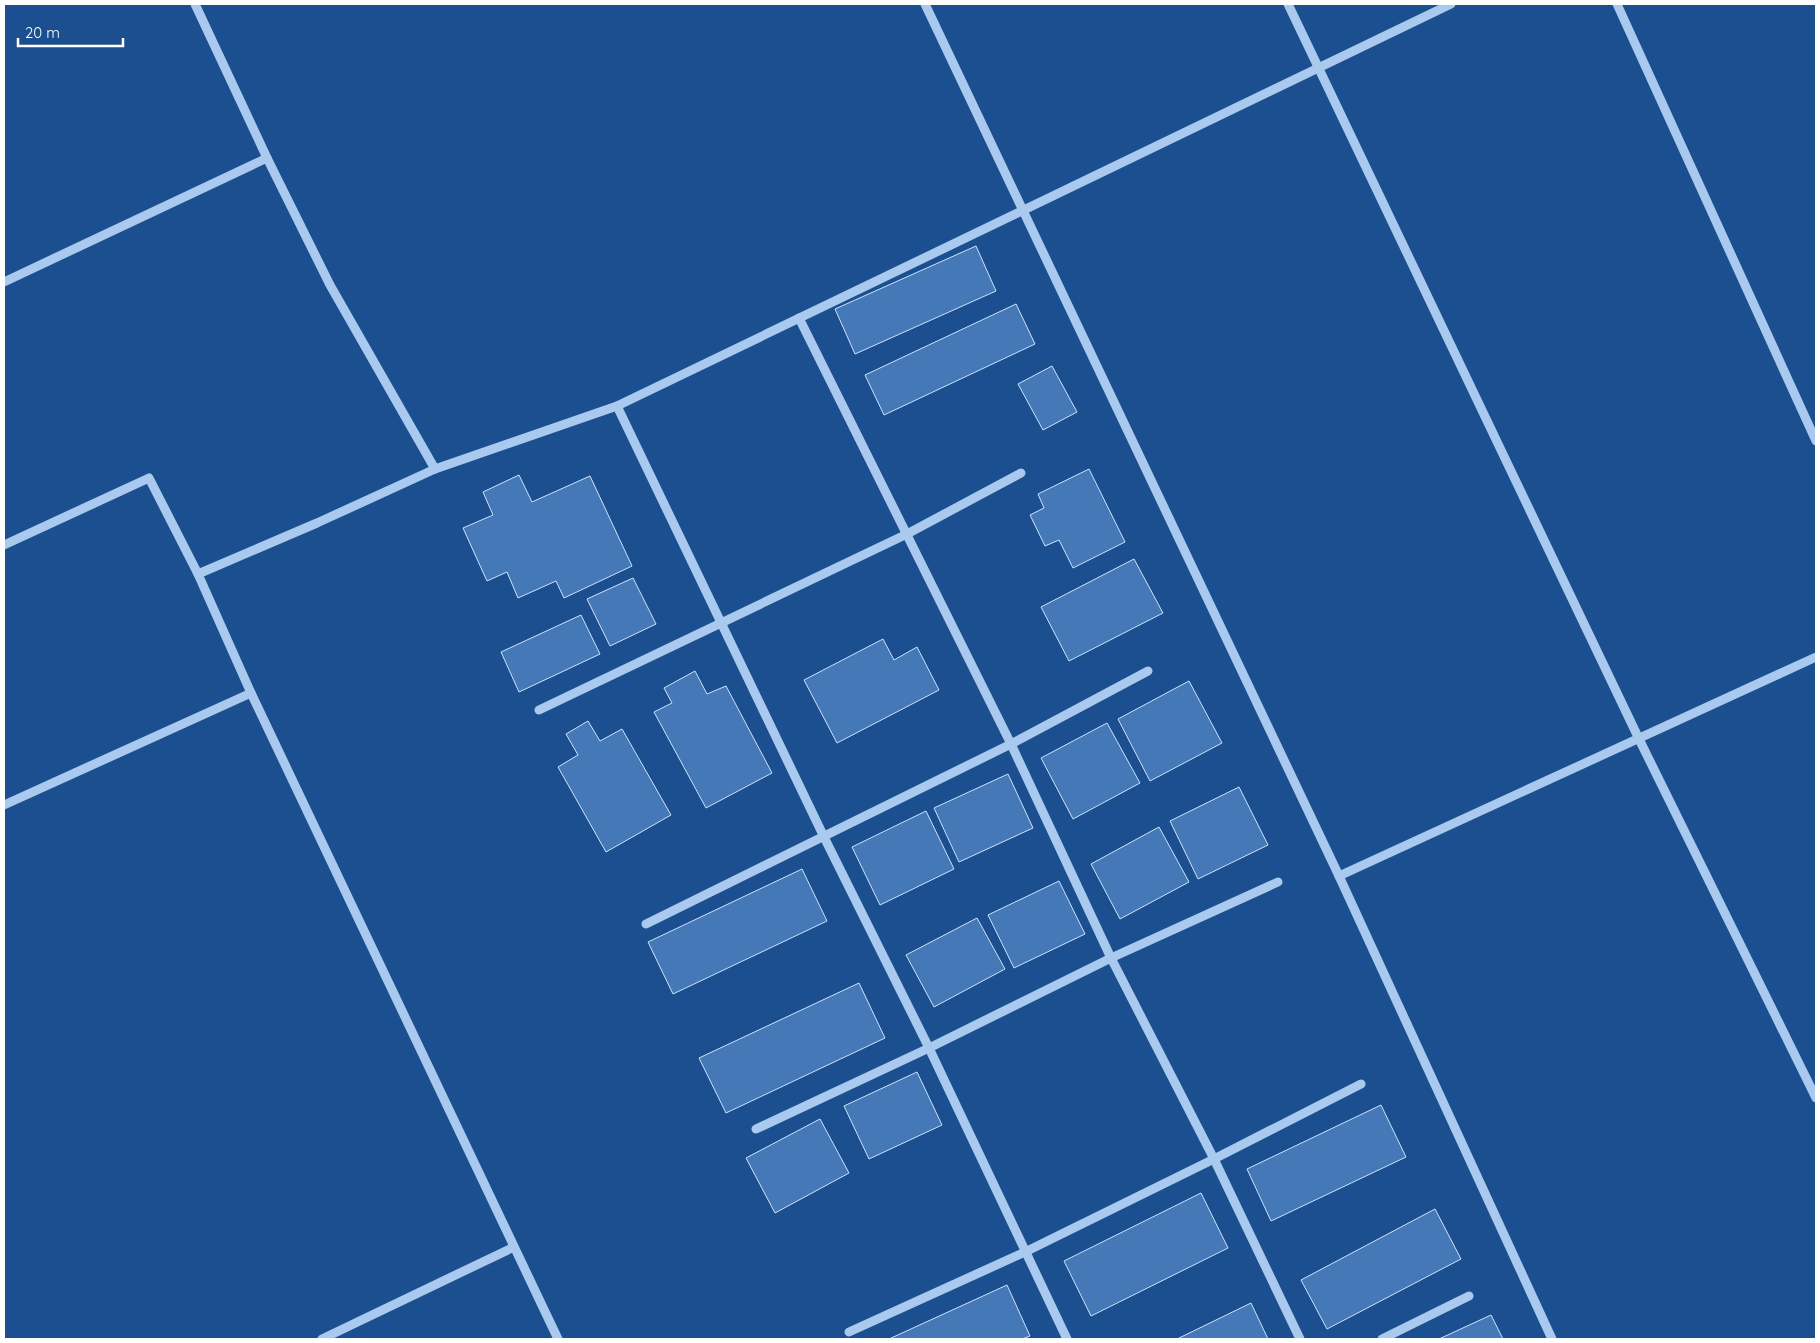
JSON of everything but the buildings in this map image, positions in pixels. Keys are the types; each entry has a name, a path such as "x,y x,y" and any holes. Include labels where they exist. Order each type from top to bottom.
{"street":[{"path":"195,4 330,285 435,469"},
{"path":"925,4 1339,876 1552,1339"},
{"path":"1288,4 1639,739 1816,1098"},
{"path":"198,574 435,469 617,406 1022,209 1451,4"},
{"path":"1617,4 1816,440"},
{"path":"4,282 268,158"},
{"path":"799,318 1011,744 1111,958 1214,1160 1300,1339"},
{"path":"617,406 824,837 929,1048 1067,1339"},
{"path":"539,710 907,534 1021,473"},
{"path":"4,544 148,478 198,574 251,692 558,1339"},
{"path":"1339,876 1816,657"},
{"path":"646,924 1011,744 1148,671"},
{"path":"4,805 251,692"},
{"path":"756,1129 929,1048 1111,958 1278,882"},
{"path":"849,1332 1025,1252 1214,1160 1361,1084"},
{"path":"322,1339 514,1247"},
{"path":"1382,1339 1469,1296"}]}
